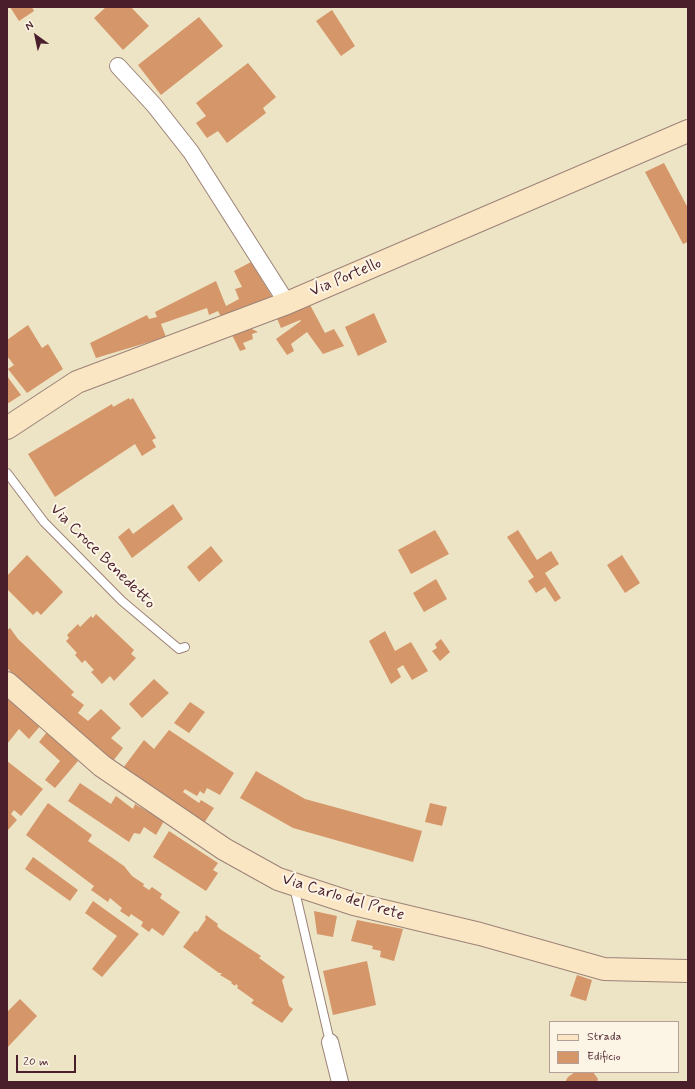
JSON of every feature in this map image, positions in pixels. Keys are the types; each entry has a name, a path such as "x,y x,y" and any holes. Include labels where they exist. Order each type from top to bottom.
{"street":[{"path":"118,66 154,105 191,152 287,304"},
{"name":"Via Portello","path":"7,428 78,382 287,304 688,131"},
{"name":"Via Carlo del Prete","path":"7,683 102,766 224,849 278,879 354,904 480,934 604,969 688,971"},
{"path":"330,1042 340,1082"}],"lane":[{"name":"Via Croce Benedetto","path":"7,473 44,522 122,601 179,649 185,647"},
{"path":"293,884 330,1042"}],"building":[{"path":"10,7 32,7 34,11 19,21"},
{"path":"106,7 131,7 149,26 123,50 94,18"},
{"path":"332,10 355,46 341,56 316,21"},
{"path":"199,17 223,46 161,95 138,65"},
{"path":"248,63 276,97 263,108 266,113 227,143 218,131 207,138 196,123 206,116 196,103"},
{"path":"664,163 688,208 688,242 683,244 645,172"},
{"path":"251,262 276,303 221,317 218,311 209,315 207,308 161,324 166,337 96,358 90,343 147,315 149,319 157,317 155,312 216,281 226,306 239,299 235,289 242,287 234,271"},
{"path":"309,303 325,333 334,329 344,346 323,354 307,332 291,344 294,351 287,355 276,339 301,321 300,320 281,328 276,316"},
{"path":"374,313 387,342 358,356 345,327"},
{"path":"28,325 42,348 48,344 63,369 27,393 8,369 14,365 7,356 7,340"},
{"path":"248,327 258,332 252,334 253,339 243,343 246,349 240,351 231,333"},
{"path":"7,376 21,395 7,404"},
{"path":"129,398 130,400 133,398 156,438 152,440 156,447 142,456 135,444 55,497 28,454 112,404 113,407"},
{"path":"173,504 183,519 132,558 118,537 129,528 133,534"},
{"path":"435,530 449,554 411,574 398,550"},
{"path":"518,530 537,560 551,551 559,564 545,573 561,598 555,602 545,587 536,593 528,581 534,577 507,537"},
{"path":"211,546 223,561 199,582 187,567"},
{"path":"27,555 63,592 41,615 37,611 33,615 7,589 7,576"},
{"path":"622,555 640,583 625,593 607,565"},
{"path":"436,579 447,599 424,612 413,593"},
{"path":"96,614 134,650 131,654 136,658 114,681 110,676 102,684 91,672 94,670 85,660 82,663 75,655 77,653 66,641 69,638 67,635 78,624 80,627 91,616 93,618"},
{"path":"10,628 18,639 74,692 71,695 84,705 78,713 88,721 101,709 121,728 111,738 123,748 110,765 43,704 7,668 7,630"},
{"path":"385,631 395,651 411,642 428,671 412,680 403,665 397,669 401,677 391,684 369,641"},
{"path":"441,639 450,652 440,661 432,651 437,648 435,644"},
{"path":"154,679 169,693 142,718 129,704"},
{"path":"7,694 41,725 29,739 19,729 7,744"},
{"path":"190,702 205,712 189,733 174,723"},
{"path":"169,730 234,773 220,795 207,788 204,794 200,791 197,796 185,789 183,792 199,803 201,800 214,808 204,823 123,768 144,740 154,749"},
{"path":"47,732 78,761 55,788 45,780 60,761 39,742"},
{"path":"7,761 43,789 21,816 14,810 11,814 17,820 7,831"},
{"path":"256,771 305,799 422,831 413,862 293,828 240,798"},
{"path":"80,783 111,804 116,796 133,809 135,804 164,821 156,835 144,827 140,834 134,833 129,842 68,801"},
{"path":"48,803 92,835 88,841 124,866 132,876 144,884 143,886 149,890 152,887 162,894 160,898 180,912 163,936 152,928 149,932 141,926 143,922 131,914 129,917 120,911 122,908 110,898 108,902 91,890 94,886 26,835"},
{"path":"430,803 447,807 442,826 425,822"},
{"path":"169,831 218,863 213,870 218,873 206,891 153,857"},
{"path":"33,857 78,890 70,901 25,869"},
{"path":"93,901 139,934 102,977 92,969 117,936 85,913"},
{"path":"314,911 337,916 333,937 317,934"},
{"path":"206,915 218,924 217,926 220,929 261,956 259,958 285,977 282,980 289,1006 293,1009 282,1023 251,1003 254,1000 237,988 238,986 236,984 235,986 231,983 232,982 220,975 222,973 219,973 183,947 195,931 197,932 206,919"},
{"path":"357,920 403,929 394,961 380,957 381,951 372,949 373,946 351,941"},
{"path":"367,961 376,1005 333,1015 323,971"},
{"path":"577,975 592,980 586,1001 570,996"},
{"path":"20,999 37,1016 7,1048 7,1012"},
{"path":"574,1073 594,1073 598,1079 597,1082 565,1082 568,1077"}]}
